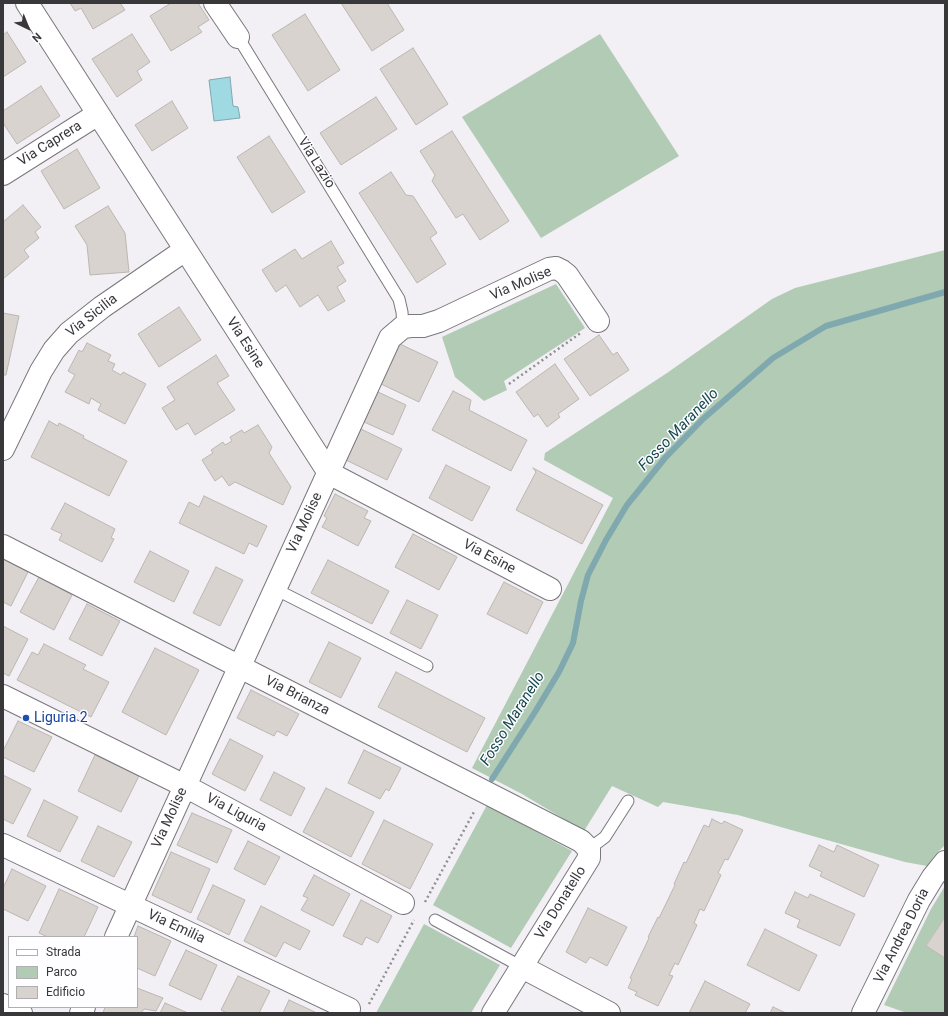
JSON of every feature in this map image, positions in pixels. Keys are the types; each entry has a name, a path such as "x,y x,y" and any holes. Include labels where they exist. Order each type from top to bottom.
{"street":[{"name":"Via Esine","path":"27,3 328,473 550,588"},
{"name":"Via Lazio","path":"215,3 238,37"},
{"name":"Via Caprera","path":"3,174 98,114"},
{"name":"Via Sicilia","path":"3,449 41,371 54,350 69,333 102,307 185,250"},
{"name":"Via Molise","path":"116,936 390,338 403,327 423,326 439,321 549,269 556,268 562,270 567,275 598,321"},
{"name":"Via Brianza","path":"3,546 580,841 589,849"},
{"name":"Via Liguria","path":"3,696 185,786 403,903"},
{"name":"Via Emilia","path":"3,845 349,1010"},
{"name":"Via Donatello","path":"492,1013 589,858 589,849"},
{"name":"Via Andrea Doria","path":"863,1013 919,900 933,877 945,862"},
{"path":"522,967 609,1013"},
{"path":"10,1008 21,1013"}],"lane":[{"name":"Via Lazio","path":"238,37 399,299 403,327"},
{"path":"275,588 427,666"},
{"name":"Via Donatello","path":"589,849 605,837 628,801"},
{"path":"435,920 522,967"}],"path":[{"path":"509,384 598,321"}],"green space":[{"path":"600,34 679,156 541,238 462,117"},
{"path":"945,250 945,845 927,866 905,862 738,815 663,802 658,807 612,786 584,831 522,794 472,768 613,498 544,460 545,453 667,373 772,299 795,288"},
{"path":"556,284 585,328 504,381 507,390 484,401 455,377 442,337"},
{"path":"487,805 572,851 511,948 433,905"},
{"path":"945,886 945,917 926,945 945,958 945,1013 907,1013 884,1005 931,909"},
{"path":"424,924 500,965 471,1013 376,1013"}],"water":[{"path":"230,77 233,106 238,107 240,118 214,121 209,80"}],"building":[{"path":"70,3 120,3 125,10 93,29 81,8 75,11"},
{"path":"171,3 198,3 209,20 198,27 202,32 171,51 150,16"},
{"path":"341,3 387,3 404,30 372,51"},
{"path":"305,14 340,70 308,91 272,35"},
{"path":"7,32 26,62 3,77 3,35"},
{"path":"132,34 150,62 137,71 142,80 117,97 92,59"},
{"path":"413,48 448,104 416,125 380,69"},
{"path":"41,86 60,116 17,144 3,123 3,111"},
{"path":"376,97 397,129 341,165 320,133"},
{"path":"172,101 188,128 152,151 135,125"},
{"path":"452,131 509,221 480,240 463,214 456,218 432,181 435,175 420,151"},
{"path":"269,136 305,192 272,213 237,157"},
{"path":"77,149 100,188 64,209 41,171"},
{"path":"391,172 406,195 413,196 437,233 430,238 446,264 417,283 359,193"},
{"path":"23,205 41,227 35,232 39,238 24,250 29,257 3,279 3,222"},
{"path":"108,206 125,233 129,272 90,275 87,245 75,226"},
{"path":"331,241 344,263 337,267 346,281 337,287 345,301 328,311 318,295 300,307 286,285 276,292 262,270 295,249 302,259"},
{"path":"179,307 201,340 159,367 138,334"},
{"path":"3,313 19,316 6,375 3,375"},
{"path":"599,335 613,355 617,352 629,370 590,396 564,359"},
{"path":"87,343 111,355 108,361 115,364 112,370 121,375 123,372 146,384 125,424 98,410 101,404 91,398 89,404 65,392 75,375 68,371 79,350 82,352"},
{"path":"400,344 438,362 419,402 381,384"},
{"path":"216,355 229,376 217,383 235,410 195,435 188,423 176,430 162,408 175,400 167,387"},
{"path":"555,364 579,399 558,414 560,417 547,427 538,414 534,417 516,392"},
{"path":"453,391 471,400 469,410 527,440 511,471 432,430"},
{"path":"378,392 406,405 393,435 364,422"},
{"path":"49,421 58,426 59,423 84,436 83,438 127,461 109,496 31,457"},
{"path":"258,425 272,447 269,453 291,487 283,505 235,482 229,486 222,476 215,481 202,460 213,453 211,450 223,442 225,445 232,441 230,437 242,430 244,433"},
{"path":"361,429 402,449 387,480 346,460"},
{"path":"446,465 490,487 472,521 429,498"},
{"path":"533,468 603,505 582,544 516,510 536,472"},
{"path":"335,494 368,511 364,518 371,521 358,546 322,527 327,518 324,516"},
{"path":"204,496 267,526 257,547 249,543 244,554 179,523 189,502 199,507"},
{"path":"65,503 115,529 111,538 114,539 102,562 59,540 62,534 51,529"},
{"path":"413,534 457,557 439,590 395,567"},
{"path":"150,551 189,571 174,602 134,582"},
{"path":"3,559 28,572 11,606 3,602"},
{"path":"328,560 389,591 372,624 311,593"},
{"path":"216,567 243,580 220,626 193,613"},
{"path":"39,577 72,595 54,630 20,612"},
{"path":"504,582 543,602 527,634 487,614"},
{"path":"407,600 438,615 421,649 390,633"},
{"path":"87,604 120,621 102,656 69,639"},
{"path":"3,626 28,639 9,676 3,673"},
{"path":"329,642 361,658 341,698 309,682"},
{"path":"44,644 86,665 83,669 109,682 91,717 17,680 32,652 38,655"},
{"path":"155,648 199,670 166,735 122,712"},
{"path":"396,672 485,718 467,752 378,707"},
{"path":"251,690 299,714 287,736 277,731 274,736 237,718"},
{"path":"18,721 52,737 34,772 3,757 3,751"},
{"path":"230,739 263,756 245,791 212,774"},
{"path":"364,750 401,768 389,791 386,789 380,799 348,783"},
{"path":"95,755 139,776 121,812 78,791"},
{"path":"274,772 305,788 291,816 260,800"},
{"path":"3,775 31,789 13,824 3,819"},
{"path":"326,788 374,812 351,857 303,832"},
{"path":"44,800 78,817 60,852 27,836"},
{"path":"192,813 232,830 217,863 177,845"},
{"path":"712,819 722,824 724,821 743,830 728,860 725,859 718,873 721,875 704,911 700,909 694,923 697,925 678,965 675,963 669,975 673,976 658,1006 635,995 637,992 628,988 632,979 630,978 649,938 648,937 675,885 674,884 684,862 686,863 704,825 709,827"},
{"path":"384,820 433,844 410,889 362,864"},
{"path":"98,826 132,842 114,877 81,861"},
{"path":"248,841 280,857 265,885 234,869"},
{"path":"819,845 834,852 837,845 879,865 864,897 820,876 822,872 809,866"},
{"path":"171,852 210,869 191,913 152,895"},
{"path":"12,869 46,886 28,921 3,909 3,888"},
{"path":"314,875 350,894 333,926 301,910 308,898 303,896"},
{"path":"213,885 245,900 229,935 197,919"},
{"path":"59,889 98,907 84,936 46,936 39,933"},
{"path":"795,892 808,898 810,894 855,914 840,946 797,927 800,920 785,913"},
{"path":"361,900 392,916 378,943 366,937 362,945 343,936"},
{"path":"261,906 310,931 300,950 284,942 276,957 244,941"},
{"path":"588,908 627,927 607,966 590,957 586,963 566,952"},
{"path":"945,917 945,958 926,946"},
{"path":"138,926 171,941 155,976 138,968 138,936 134,936"},
{"path":"765,929 817,955 799,991 747,965"},
{"path":"186,950 217,965 201,1000 169,985"},
{"path":"238,976 270,991 259,1013 227,1013 221,1010"},
{"path":"705,981 750,1004 745,1013 689,1013"},
{"path":"138,988 163,998 156,1011 144,1009 141,1013 103,1013 105,1008 138,1008"},
{"path":"289,1000 317,1013 283,1013"},
{"path":"165,1003 188,1013 160,1013"},
{"path":"773,1007 786,1013 770,1013"}],"waterway":[{"name":"Fosso Maranello","path":"492,779 559,672 573,643 581,601 588,575 606,540 627,505 665,458 703,419 773,358 826,326 945,292"}],"place":[{"name":"Liguria 2","path":"26,718"}]}
